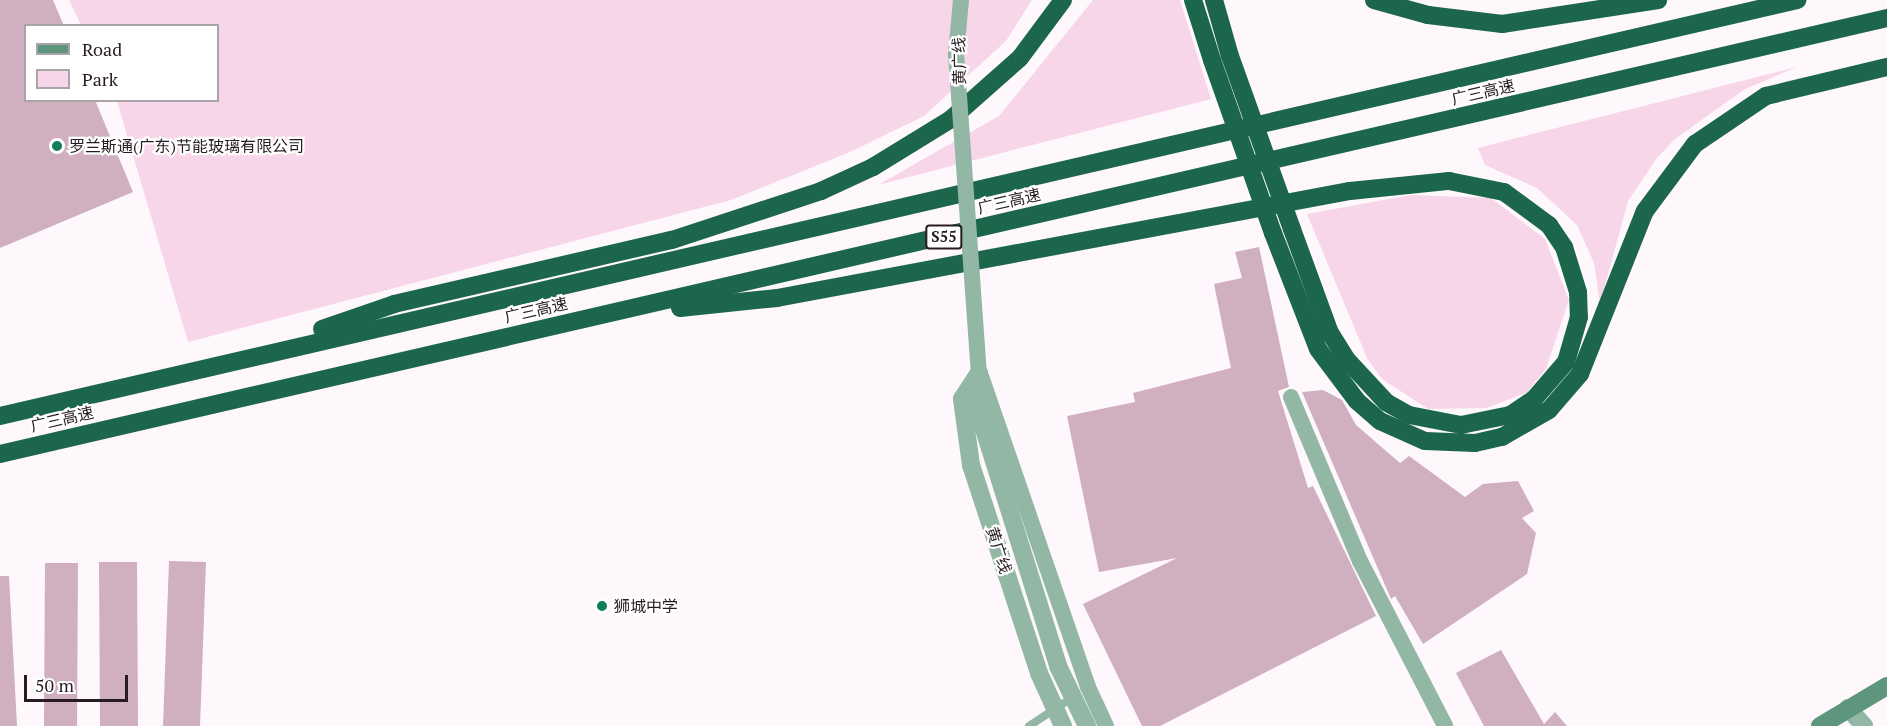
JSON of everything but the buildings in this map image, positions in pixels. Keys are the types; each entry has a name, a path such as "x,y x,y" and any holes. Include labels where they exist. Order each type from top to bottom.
{"highway":[{"path":"244,357 394,304 672,240 820,191 873,167 951,119 1020,58 1063,0"},
{"path":"1193,0 1273,233 1318,349 1357,401 1380,421 1425,441 1475,443 1502,436 1549,410 1581,374 1645,212 1695,144 1766,96 1887,67"},
{"path":"597,316 777,298 1350,191 1449,181 1504,192 1542,219 1564,247 1578,292 1579,317 1566,362 1534,399 1510,415 1461,425 1409,415 1386,402 1347,360 1330,333 1292,229 1230,56 1214,0"},
{"path":"1374,0 1428,15 1502,24 1658,0"},
{"name":"广三高速","path":"0,416 244,357 1798,0"},
{"name":"广三高速","path":"0,454 1887,18"}],"main road":[{"path":"1820,726 1887,686"}],"street":[{"name":"黄广线","path":"961,0 956,54 980,373 978,410 1058,666 1080,692 1087,726"},
{"name":"黄广线","path":"980,373 962,399 971,465 1055,709 1063,726"},
{"path":"1291,397 1360,561 1445,726"},
{"path":"1080,692 1106,726"},
{"path":"1848,708 1854,726"},
{"path":"1848,708 1864,726"}],"lane":[{"path":"1029,726 1080,692"}],"green space":[{"path":"69,0 1032,0 1006,41 924,116 850,152 731,200 188,342 117,102 219,102 219,24 81,24"},
{"path":"1093,0 1180,0 1211,99 878,185 999,116"},
{"path":"1797,67 1745,89 1675,139 1657,158 1628,201 1600,304 1594,263 1577,225 1537,188 1485,165 1478,148"},
{"path":"1411,195 1491,198 1545,239 1569,300 1546,369 1526,393 1486,408 1428,409 1382,379 1367,358 1307,214"}],"place":[{"name":"罗兰斯通(广东)节能玻璃有限公司","path":"57,146"},
{"name":"狮城中学","path":"602,606"}]}
